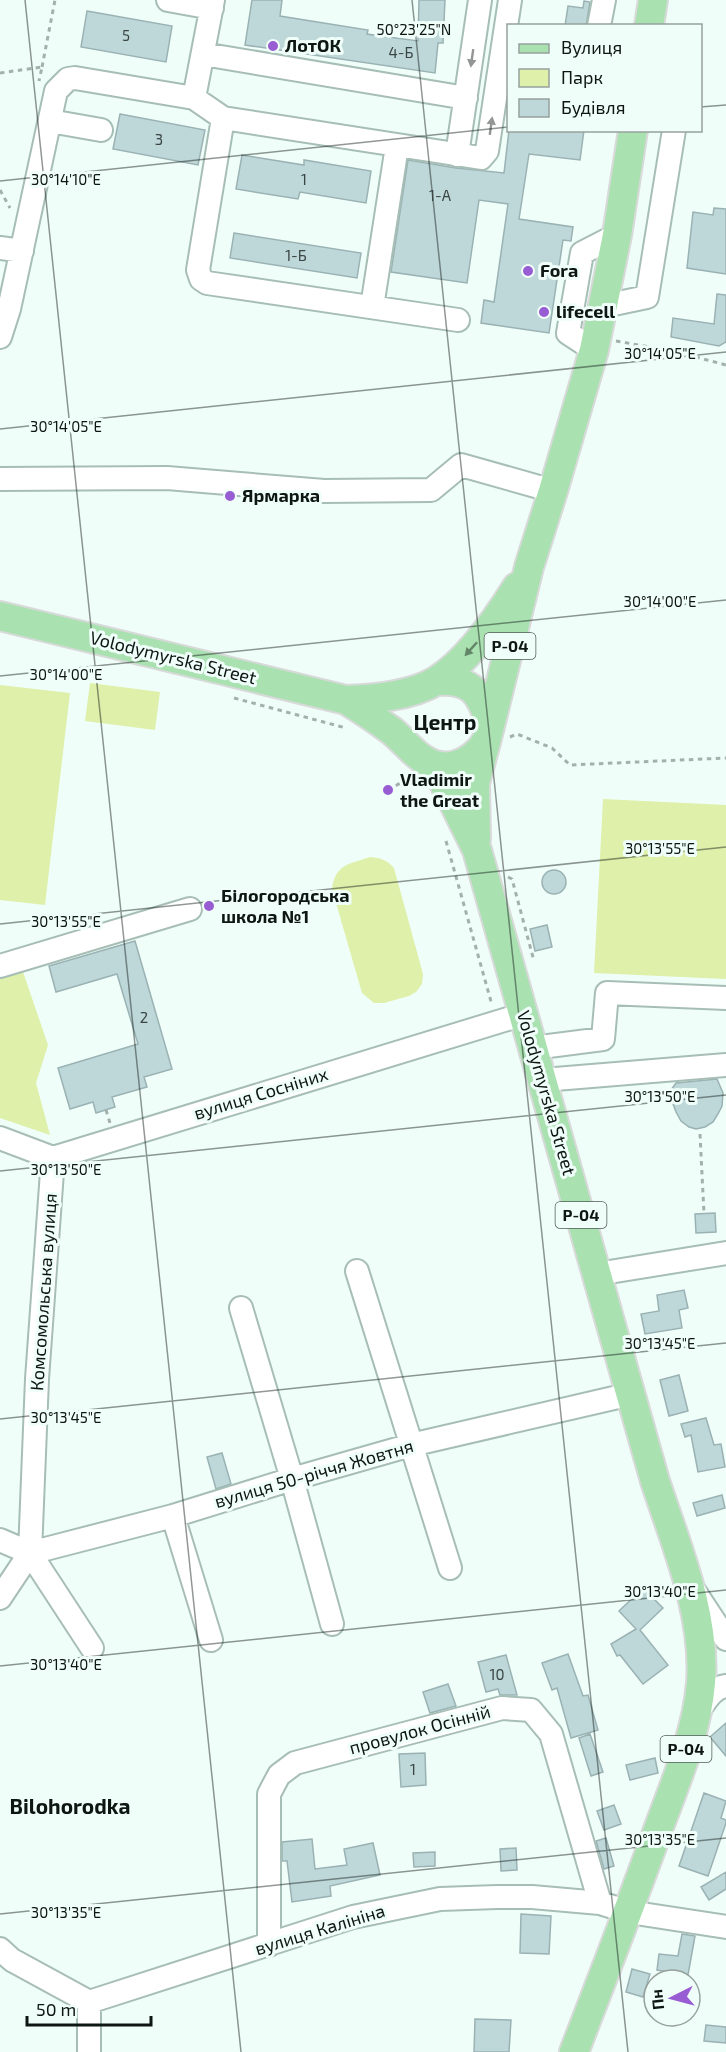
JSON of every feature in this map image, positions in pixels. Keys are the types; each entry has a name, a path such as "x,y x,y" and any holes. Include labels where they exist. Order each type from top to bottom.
{"main road":[{"path":"649,24 653,0"},
{"name":"Р-04","path":"488,733 529,567 554,491 595,344 617,235 633,132"},
{"name":"Р-04","path":"426,773 424,760 409,745 404,732 403,718 406,705 414,695 461,660 504,609 529,567"},
{"name":"Volodymyrska Street","path":"0,616 346,700"},
{"path":"346,700 381,698 450,680 463,683 475,690 482,699 488,733 479,752 470,760 459,765 426,773"},
{"path":"346,700 366,712 409,745"},
{"name":"Volodymyrska Street","path":"488,733 476,783 474,811 477,850 655,1481 687,1580"},
{"name":"Volodymyrska Street","path":"426,773 477,850"},
{"name":"Р-04","path":"574,2052 629,1912 681,1766 694,1719 700,1683 699,1635 687,1580"}],"street":[{"path":"168,0 213,4 194,98"},
{"path":"457,155 480,0"},
{"path":"0,337 9,309 11,250 50,121 56,91 68,79 75,78 194,98 223,118 481,158 487,151 510,0"},
{"path":"599,24 604,0"},
{"path":"203,54 466,98"},
{"path":"223,118 198,270 201,279 207,283 458,320"},
{"path":"50,121 101,130"},
{"path":"604,306 647,297 674,132"},
{"path":"372,307 397,146"},
{"path":"595,344 568,333 582,253 617,235"},
{"path":"0,479 167,478 324,492 431,490 461,465 554,491"},
{"path":"0,966 189,909"},
{"path":"533,1048 603,1038 607,993 726,998"},
{"name":"вулиця Сосніних","path":"52,1158 524,1014"},
{"path":"543,1080 726,1065"},
{"path":"0,1138 52,1158"},
{"name":"Комсомольська вулиця","path":"30,1553 37,1379 52,1158"},
{"path":"597,1274 726,1253"},
{"path":"357,1272 450,1568"},
{"path":"241,1308 332,1624"},
{"name":"вулиця 50-річчя Жовтня","path":"30,1553 173,1516 411,1444 631,1394"},
{"path":"173,1516 211,1640"},
{"path":"0,1540 30,1553 92,1647"},
{"path":"0,1598 30,1553"},
{"name":"Volodymyrska Street","path":"687,1580 725,1633"},
{"path":"694,1719 708,1697 720,1687 726,1686"},
{"name":"провулок Осінній","path":"269,1945 269,1794 279,1775 296,1763 502,1708 531,1710 551,1734 600,1903"},
{"name":"вулиця Калініна","path":"89,2002 353,1917 440,1899 520,1897 600,1903 629,1912 726,1927"},
{"path":"0,1949 12,1960 89,2002 89,2052"}],"path":[{"path":"42,67 55,0"},
{"path":"0,190 10,208"},
{"path":"595,344 677,352 726,365"},
{"path":"229,696 348,729"},
{"path":"517,734 552,748 570,765 726,758"},
{"path":"388,790 412,776 426,773"},
{"path":"444,832 496,1023"},
{"path":"700,1134 705,1214"}],"green space":[{"path":"90,683 160,692 155,730 85,721"},
{"path":"0,685 70,693 45,905 0,900"},
{"path":"603,799 726,805 726,979 594,973"},
{"path":"370,857 384,860 394,868 423,974 422,984 416,992 384,1003 374,1003 362,993 332,889 336,874 340,870"},
{"path":"22,969 48,1045 36,1083 50,1135 0,1118 0,976"}],"building":[{"path":"252,0 282,0 280,16 368,30 367,34 418,41 419,0 445,0 443,43 438,43 435,73 245,45"},
{"path":"584,1 590,2 586,24 565,24 568,6 583,8"},
{"path":"87,11 172,26 166,62 81,47"},
{"path":"120,114 205,130 198,165 113,149"},
{"path":"509,132 584,132 580,160 529,154 519,219 573,227 571,241 563,240 549,333 481,323 484,300 494,302 508,204 479,200 467,283 391,272 408,160 504,173"},
{"path":"242,155 304,165 304,160 371,171 366,203 300,192 298,199 236,189"},
{"path":"714,208 726,209 726,274 687,268 693,212 713,215"},
{"path":"234,233 361,253 357,278 230,258"},
{"path":"717,294 726,295 726,342 719,346 671,337 673,318 714,324"},
{"path":"554,870 563,873 566,882 563,891 554,894 545,891 542,882 545,873"},
{"path":"547,925 552,947 535,951 530,929"},
{"path":"135,941 172,1069 144,1077 147,1087 112,1097 115,1107 96,1113 93,1102 70,1109 58,1068 138,1044 117,974 56,992 49,966"},
{"path":"717,1079 723,1093 722,1106 718,1114 713,1122 705,1127 696,1129 689,1127 681,1121 676,1112 671,1090 676,1083"},
{"path":"715,1213 716,1232 696,1233 695,1214"},
{"path":"684,1290 688,1308 679,1310 682,1328 645,1334 641,1314 659,1311 657,1295"},
{"path":"679,1375 688,1411 669,1416 660,1380"},
{"path":"706,1418 714,1445 721,1444 725,1467 698,1472 691,1435 685,1437 681,1424"},
{"path":"222,1453 231,1484 216,1489 207,1457"},
{"path":"722,1495 725,1508 697,1516 693,1503"},
{"path":"643,1588 663,1608 640,1630 668,1665 643,1684 620,1655 617,1656 611,1644 636,1629 619,1611"},
{"path":"568,1654 583,1696 588,1695 598,1730 571,1738 557,1688 552,1690 542,1663"},
{"path":"506,1655 517,1695 500,1695 498,1689 486,1692 478,1662"},
{"path":"448,1684 456,1706 430,1713 423,1692"},
{"path":"726,1723 726,1756 710,1737"},
{"path":"590,1734 603,1772 591,1776 579,1738"},
{"path":"425,1753 426,1785 401,1787 399,1754"},
{"path":"655,1758 658,1773 630,1780 626,1765"},
{"path":"704,1793 726,1801 721,1818 726,1820 726,1823 708,1876 679,1866"},
{"path":"614,1805 621,1824 604,1830 597,1811"},
{"path":"606,1838 614,1866 604,1869 596,1841"},
{"path":"312,1839 315,1869 347,1865 344,1849 373,1843 380,1875 330,1886 331,1896 292,1902 287,1861 282,1861 282,1842"},
{"path":"516,1848 517,1870 501,1871 500,1849"},
{"path":"435,1852 435,1866 414,1867 413,1853"},
{"path":"726,1872 726,1889 709,1900 701,1887"},
{"path":"521,1914 551,1916 549,1954 520,1953"},
{"path":"682,1934 695,1936 689,1968 657,1968 659,1954 678,1956"},
{"path":"632,1969 642,1972 642,1997 626,1992"},
{"path":"475,2019 511,2020 509,2052 474,2052"},
{"path":"706,2025 726,2027 726,2043 704,2041"}],"place":[{"name":"ЛотОК","path":"273,46"},
{"name":"Fora","path":"528,271"},
{"name":"lifecell","path":"544,312"},
{"name":"Ярмарка","path":"230,496"},
{"name":"Vladimir the Great","path":"388,790"},
{"name":"Білогородська школа №1","path":"209,906"}],"district":[{"name":"Центр","path":"445,723"},
{"name":"Bilohorodka","path":"70,1807"}]}
